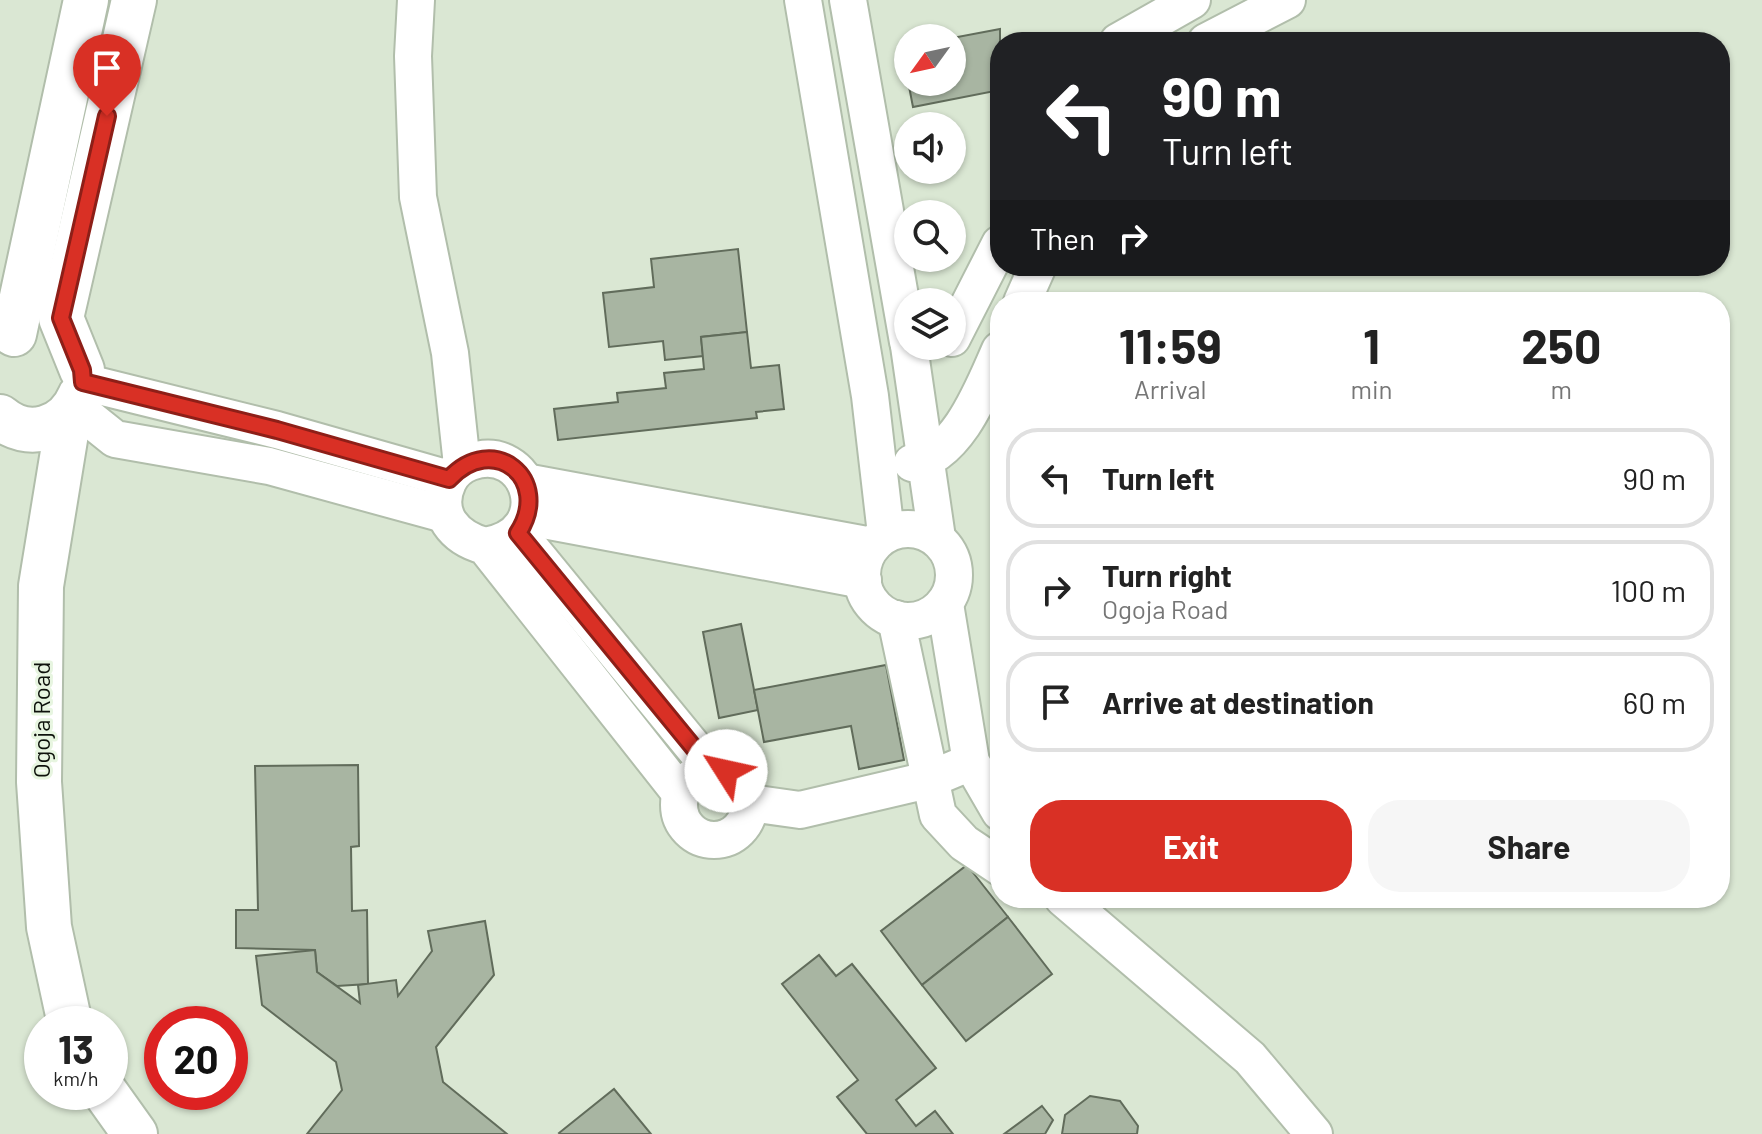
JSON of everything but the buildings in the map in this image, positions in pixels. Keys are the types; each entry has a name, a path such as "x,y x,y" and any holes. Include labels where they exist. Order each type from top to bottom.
{"main road":[{"path":"5,338 86,0"},
{"path":"77,394 61,318 134,0"},
{"path":"0,417 22,429 39,431 77,394 75,354 56,337 31,330 5,338"},
{"name":"Ogoja Road","path":"66,1006 49,927 39,782 41,586 77,394"},
{"path":"118,1110 135,1134"}],"lane":[{"path":"77,394 217,417 455,472 479,459 497,459 514,467 525,482 530,499 523,525 503,543 485,546 467,542 453,530 444,514 443,496 455,472 450,353 418,197 413,56 416,0"},
{"path":"523,525 666,527 873,553 902,528 921,530 937,538 949,552 954,569 953,587 945,604 931,615 914,621 896,619 874,604 873,553 879,469 870,396 803,0"},
{"path":"848,0 898,288"},
{"path":"1136,32 1192,0"},
{"path":"1218,32 1248,8 1287,0"},
{"path":"966,311 990,264"},
{"path":"911,360 937,538"},
{"path":"870,396 916,388 937,360"},
{"path":"879,469 927,461 970,416 990,372"},
{"path":"77,394 115,439 269,466 444,514"},
{"path":"208,455 217,417"},
{"path":"525,482 666,527"},
{"path":"523,525 712,770"},
{"path":"485,546 681,794"},
{"path":"945,604 971,762 990,795"},
{"path":"896,619 928,780 938,815 964,843 990,860"},
{"path":"750,803 800,810 928,780 971,762"},
{"path":"712,770 726,771 737,778 750,803 741,828 717,841 691,832 682,821 681,794 688,781 699,773 712,770"},
{"path":"1075,908 1250,1058 1314,1134"}],"route":[{"path":"107,116 61,318 82,370 83,382 277,430 449,479 462,465 479,459 497,459 514,467 525,482 530,499 528,517 518,533 712,770 726,771"}]}
